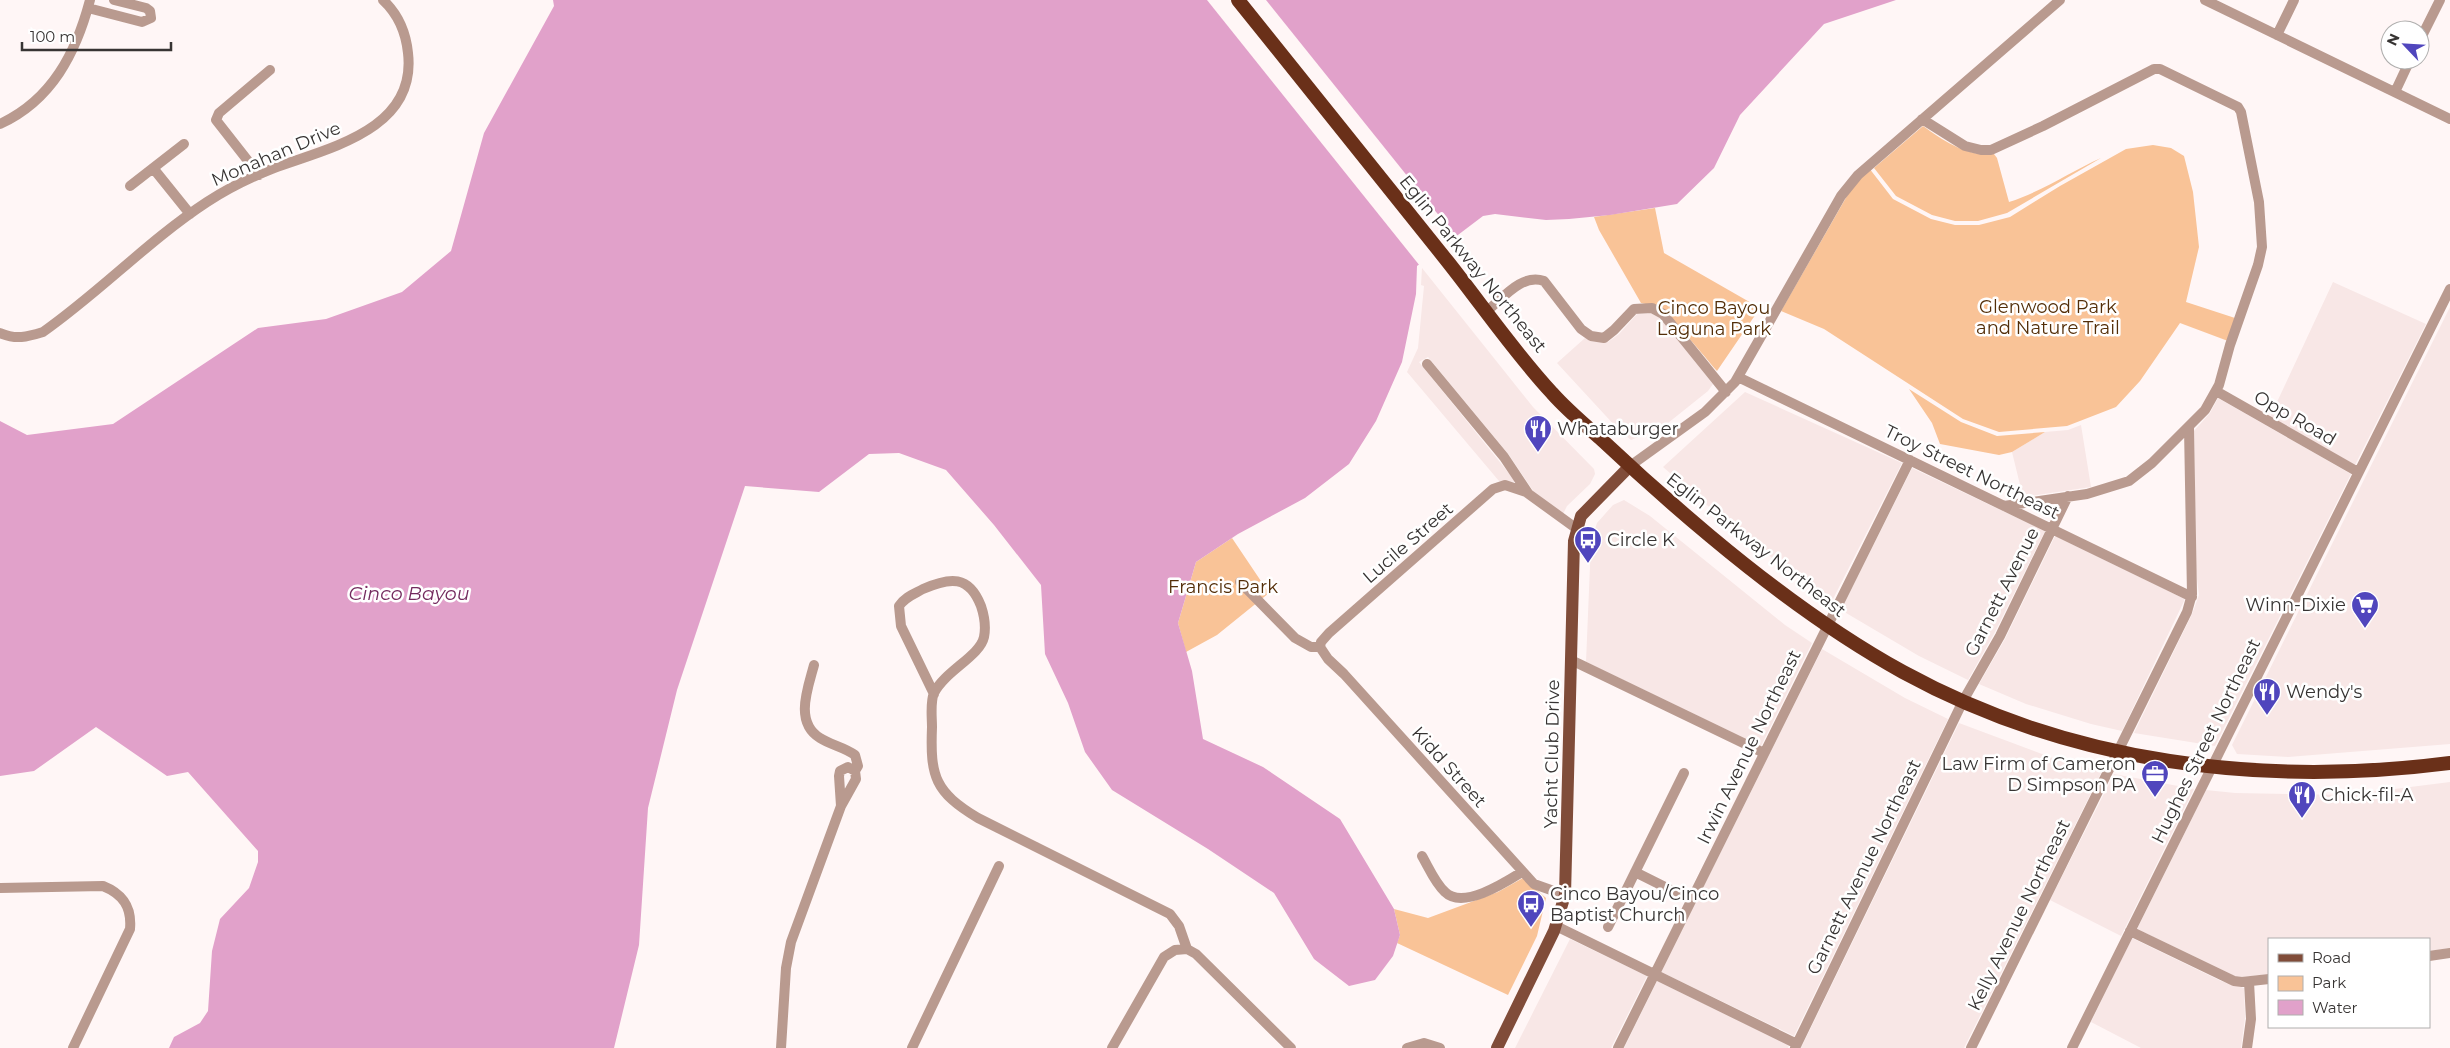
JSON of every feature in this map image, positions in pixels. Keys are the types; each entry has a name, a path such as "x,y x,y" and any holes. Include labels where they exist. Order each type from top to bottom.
{"highway":[{"name":"Eglin Parkway Northeast","path":"1238,0 1553,394 1660,496 1826,626 1904,673 1963,701 2050,734 2118,752 2210,768 2263,772 2335,773 2401,769 2450,763"}],"main road":[{"name":"Yacht Club Drive","path":"1497,1048 1556,926 1565,895 1574,540 1581,516 1630,466"}],"street":[{"path":"0,124 22,112 55,82 82,32 89,4 142,22 151,18 150,11 146,8 114,0"},
{"name":"Monahan Drive","path":"0,333 11,338 24,338 43,332 190,214 222,193 259,175 362,135 388,114 404,87 409,58 404,32 396,15 383,0"},
{"path":"1630,466 1703,413 1726,392 1738,377 1841,196 1864,169 2060,0"},
{"path":"2204,0 2450,119"},
{"path":"2277,34 2294,0"},
{"path":"2430,20 2440,0"},
{"path":"1922,119 1965,146 1981,150 1991,150 2043,126 2154,69 2160,69 2238,107 2241,112 2259,202 2262,247 2258,265 2216,391 2205,410 2189,428 2130,481 2087,494 2004,506"},
{"path":"259,175 216,120 219,113 270,70"},
{"path":"2395,92 2405,70"},
{"path":"130,186 184,144"},
{"path":"153,168 190,214"},
{"path":"1487,311 1526,280 1535,278 1544,281 1581,329 1591,336 1604,338 1634,309 1652,308 1663,314 1726,392"},
{"name":"Hughes Street Northeast","path":"2072,1048 2450,288"},
{"path":"1427,364 1504,457 1528,490 1528,494 1577,529"},
{"name":"Troy Street Northeast","path":"1738,377 2192,597"},
{"name":"Opp Road","path":"2216,391 2358,472"},
{"name":"Kelly Avenue Northeast","path":"1971,1048 2187,612 2192,597 2189,428"},
{"name":"Irwin Avenue Northeast","path":"1618,1048 1910,460"},
{"name":"Lucile Street","path":"1320,648 1321,642 1329,633 1493,489 1505,485 1515,487 1528,494"},
{"name":"Garnett Avenue","path":"1963,701 2000,636 2068,496"},
{"path":"934,694 950,672 973,654 984,637 985,622 978,599 968,585 960,581 947,580 932,585 904,599 899,606 901,626 934,694 931,743 934,771 942,790 953,802 978,818 1170,914 1178,926 1187,949"},
{"path":"1240,582 1295,638 1311,647 1320,648"},
{"name":"Kidd Street","path":"1320,648 1522,872 1534,884 1565,895"},
{"path":"1571,660 1764,752"},
{"path":"781,1048 786,968 791,942 841,806 856,779 855,771 858,766 856,755 821,739 809,728 805,710 814,665"},
{"name":"Garnett Avenue Northeast","path":"1796,1046 1963,701"},
{"path":"841,806 840,772 848,767 855,771"},
{"path":"1608,928 1684,773"},
{"path":"1422,856 1441,888 1451,897 1458,898 1487,891 1522,872"},
{"path":"912,1048 1000,866"},
{"path":"1635,872 1691,900"},
{"path":"0,888 103,886 114,890 126,903 130,913 130,929 73,1048"},
{"path":"1556,926 1796,1046"},
{"path":"2130,931 2234,981 2249,982 2268,979"},
{"path":"1112,1048 1164,957 1175,950 1187,949 1196,954 1291,1048"},
{"path":"2430,956 2450,953"},
{"path":"2247,1048 2251,1018 2249,982"},
{"path":"1407,1048 1424,1043 1440,1048"}],"shaded area":[{"path":"1422,268 1533,407 1594,469 1595,474 1590,484 1567,506 1563,514 1534,492 1509,455 1428,357 1419,362 1516,482 1499,481 1407,372 1418,348 1424,286 1421,285"},
{"path":"2333,282 2426,324 2355,465 2270,417"},
{"path":"2450,307 2450,744 2288,757 2237,754 2232,745"},
{"path":"1651,313 1660,318 1713,384 1708,391 1663,427 1631,440 1617,428 1557,363 1585,338 1591,341 1608,342 1619,334 1637,314"},
{"path":"1745,392 1902,463 1831,603 1737,531 1663,467"},
{"path":"2218,398 2351,474 2215,746 2134,733 2192,614 2199,595 2196,571 2194,431 2210,413"},
{"path":"2081,425 2091,487 2023,497 2012,452 2045,432 2068,430"},
{"path":"1912,468 2045,531 1994,634 1968,680 1919,656 1841,610"},
{"path":"1624,500 1650,516 1785,625 1812,643 1761,746 1586,662 1591,542 1597,523 1613,505"},
{"path":"2055,536 2185,599 2122,731 2091,724 2026,704 1979,684 2005,639"},
{"path":"1822,649 1905,698 1948,719 1794,1036 1661,972"},
{"path":"1959,723 2066,763 2102,771 1964,1048 1801,1048"},
{"path":"2114,774 2194,789 2121,936 2050,900"},
{"path":"2450,782 2450,948 2430,951 2430,938 2268,938 2268,974 2243,977 2235,976 2137,929 2206,790 2235,793 2347,795"},
{"path":"2132,938 2221,981 2244,988 2245,1018 2241,1048 2141,1048 2091,1022"},
{"path":"1570,939 1647,976 1611,1048 1515,1048"},
{"path":"1657,981 1789,1045 1788,1048 1624,1048"}],"green space":[{"path":"1923,126 1956,147 1974,153 1994,154 1997,158 2009,202 2033,193 2101,158 2007,213 1978,221 1955,221 1932,215 1896,196 1874,168"},
{"name":"Glenwood Park and Nature Trail","path":"2153,145 2171,148 2184,156 2193,192 2199,247 2186,302 2235,318 2228,341 2180,323 2140,381 2116,407 2067,426 1999,432 1963,419 1824,329 1781,311 1851,189 1869,168 1893,199 1931,219 1955,225 1979,225 2010,217 2126,149"},
{"name":"Cinco Bayou Laguna Park","path":"1655,208 1664,253 1760,308 1717,371 1672,320 1651,306 1641,303 1599,230 1594,217"},
{"path":"1909,389 1961,422 1997,436 2045,432 2012,452 1999,455 1940,444 1932,423"},
{"name":"Francis Park","path":"1232,538 1269,593 1217,635 1186,652 1178,623 1196,562"},
{"path":"1523,878 1546,898 1537,936 1508,995 1397,943 1400,935 1394,909 1428,918 1498,892"}],"water":[{"name":"Cinco Bayou","path":"553,0 1896,0 1824,24 1740,115 1714,168 1677,204 1610,215 1569,219 1546,220 1495,214 1483,216 1417,266 1416,294 1402,362 1376,421 1349,464 1305,498 1238,534 1196,562 1178,623 1192,671 1203,739 1263,767 1340,819 1394,909 1400,935 1393,956 1375,980 1349,986 1314,959 1274,893 1208,849 1112,790 1085,752 1068,703 1045,654 1041,585 994,525 946,470 899,453 869,454 819,492 745,486 677,690 648,808 639,945 614,1048 169,1048 174,1037 200,1023 208,1011 212,951 220,919 249,888 258,862 258,851 188,772 167,776 96,727 34,771 0,776 0,421 27,435 113,424 258,328 326,319 402,292 451,251 484,133 554,6"}],"pier":[{"path":"1207,0 1266,0 1457,238 1420,266"}],"place":[{"name":"Whataburger","path":"1538,453"},
{"name":"Circle K","path":"1588,564"},
{"name":"Winn-Dixie","path":"2365,629"},
{"name":"Wendy's","path":"2267,716"},
{"name":"Law Firm of Cameron D Simpson PA","path":"2155,798"},
{"name":"Chick-fil-A","path":"2302,819"},
{"name":"Cinco Bayou/Cinco Baptist Church","path":"1531,928"}]}
